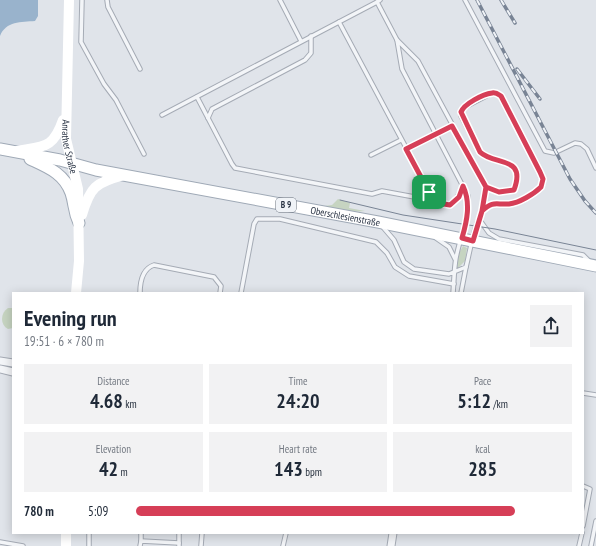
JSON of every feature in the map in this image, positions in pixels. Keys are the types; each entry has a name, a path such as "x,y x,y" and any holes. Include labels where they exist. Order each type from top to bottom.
{"main road":[{"name":"Anrather Straße","path":"70,0 66,139 78,189 79,223 76,292"},
{"path":"14,151 48,145 58,135 66,112"},
{"name":"Oberschlesienstraße","path":"0,149 124,175 462,238 595,265"},
{"name":"B 9","path":"14,151 51,168 60,175 70,192 73,211 79,223"},
{"path":"79,223 91,191 104,180 124,175"},
{"path":"66,534 66,546"}],"street":[{"path":"0,361 12,364"},
{"path":"0,369 12,372"},
{"path":"391,546 393,534"}],"lane":[{"path":"82,0 82,42 104,84 116,100 144,154"},
{"path":"107,0 108,6 140,69"},
{"path":"280,0 301,41"},
{"path":"465,0 545,151 554,153 575,143 581,144 587,149 596,168"},
{"path":"162,116 376,1 397,40 418,61 486,187 482,211 466,266 461,292"},
{"path":"339,22 429,192 438,203 450,205 459,197 463,186"},
{"path":"208,118 212,109 305,60 311,53 311,36"},
{"path":"397,40 402,69 468,196 462,238 456,260 453,292"},
{"path":"482,211 488,205 496,203 509,204 516,202 538,191 543,183 540,172 501,96 497,93 486,95 462,108 461,112 480,152 491,158 507,162 512,165 516,173 514,190 499,192 486,187"},
{"path":"197,97 235,168 372,194 382,191 420,198 429,192"},
{"path":"406,149 452,126"},
{"path":"371,155 401,140"},
{"path":"241,292 254,224 257,219 264,218 280,219 376,242 387,253 395,267 409,276 454,284"},
{"path":"479,220 489,233 499,238 583,255 595,265"},
{"path":"378,222 394,240 400,255 407,266 414,269 443,274 455,273 466,266"},
{"path":"427,232 449,247 456,260"},
{"path":"140,292 142,276 149,267 154,265 214,277 221,286 220,292"},
{"path":"584,393 596,396"},
{"path":"584,486 590,489 584,521"},
{"path":"591,546 596,521"},
{"path":"88,546 89,534"},
{"path":"141,534 140,544 179,545 180,534"},
{"path":"201,546 202,534"},
{"path":"283,546 286,534"},
{"path":"579,546 582,534"},
{"path":"0,542 23,546"}],"green space":[{"path":"338,199 350,203 349,208 365,211 352,212 324,206 332,205"},
{"path":"463,246 467,248 465,261 457,269 458,255"},
{"path":"12,308 12,328 8,329 2,322 2,316 5,310"}],"water":[{"path":"0,0 38,0 38,16 35,21 14,23 6,27 0,36"}],"tram line":[{"path":"340,200 403,215 495,229 596,250"}],"railway":[{"path":"477,0 570,179 585,201 596,213"},
{"path":"501,0 515,23"},
{"path":"517,69 540,99"}],"route":[{"path":"429,192 406,149 452,126 486,187 482,206 482,211 488,205 496,203 509,204 516,202 538,191 541,187 543,179 540,172 501,96 497,93 486,95 462,108 461,116 480,152 484,156 507,162 512,165 516,173 514,190 499,192 486,187 482,211 473,241 462,238 468,204 468,196 463,186 459,197 450,205 438,203 429,192"}]}
